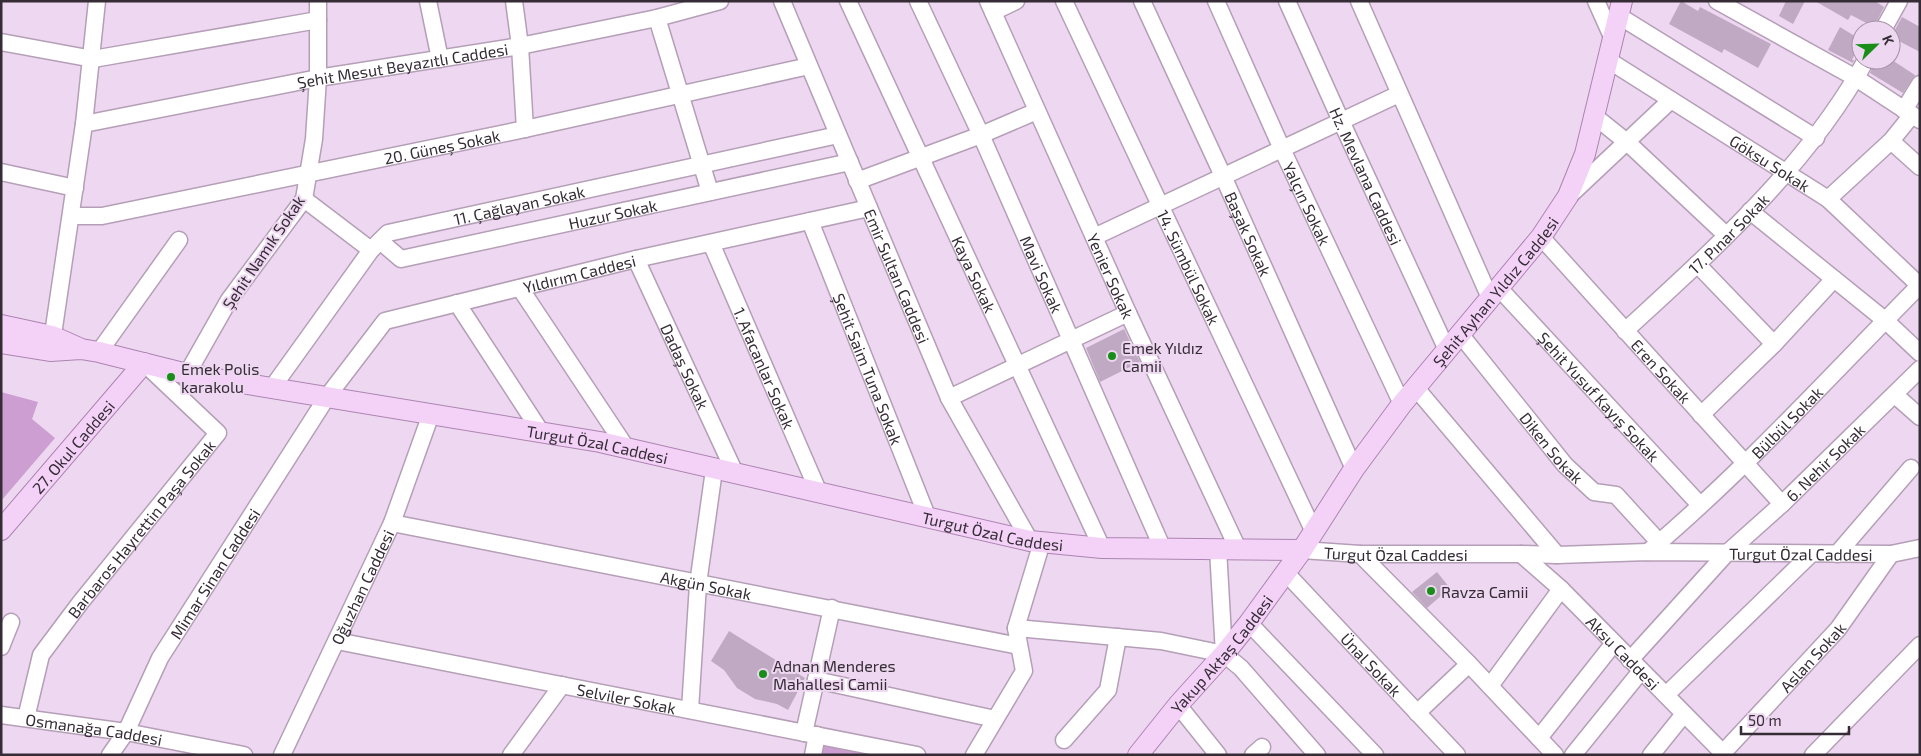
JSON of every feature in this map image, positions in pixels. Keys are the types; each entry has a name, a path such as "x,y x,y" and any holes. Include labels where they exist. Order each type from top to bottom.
{"main road":[{"name":"Şehit Ayhan Yıldız Caddesi","path":"1302,550 1354,469 1402,404 1541,237 1568,196 1585,154 1593,115 1621,9"},
{"name":"Turgut Özal Caddesi","path":"1,325 51,343 187,374 541,432 627,449 1036,541 1102,548 1302,550"},
{"name":"Turgut Özal Caddesi","path":"1,343 51,343"},
{"name":"27. Okul Caddesi","path":"1,530 144,363"},
{"name":"Yakup Aktaş Caddesi","path":"1138,755 1178,705 1224,654 1302,550"}],"street":[{"path":"51,343 84,124 97,1"},
{"name":"Şehit Namık Sokak","path":"187,374 229,300 304,198 314,139 318,78 318,1"},
{"path":"428,1 440,59"},
{"path":"514,1 520,46 524,129"},
{"name":"Şehit Mesut Beyazıtlı Caddesi","path":"84,124 318,78 520,46 657,18 720,1"},
{"name":"Emir Sultan Caddesi","path":"782,1 949,398 1036,541"},
{"name":"Kaya Sokak","path":"848,1 1102,548"},
{"name":"Mavi Sokak","path":"918,1 981,135 1162,548"},
{"path":"991,6 1016,1"},
{"name":"14. Sümbül Sokak","path":"1064,1 1314,532"},
{"name":"Başak Sokak","path":"1142,1 1223,176 1354,469"},
{"name":"Yalçın Sokak","path":"1216,1 1282,149 1402,404"},
{"name":"Hz. Mevlana Caddesi","path":"1287,1 1447,350"},
{"path":"1596,1 1613,39"},
{"path":"1717,1 1856,78 1912,115"},
{"path":"1888,20 1896,2"},
{"name":"Şehit Yusuf Kayış Sokak","path":"1365,3 1399,94 1494,292 1700,505"},
{"name":"Yenier Sokak","path":"991,6 1128,313 1238,549"},
{"path":"1621,9 1816,138"},
{"path":"657,18 710,192"},
{"path":"1,42 92,59 318,20"},
{"name":"Göksu Sokak","path":"1608,60 1828,199 1919,285"},
{"name":"20. Güneş Sokak","path":"71,216 102,216 309,175 809,66"},
{"name":"17. Pınar Sokak","path":"1625,330 1697,264 1788,172 1816,138 1860,70"},
{"path":"1828,199 1891,140 1912,115 1920,84"},
{"path":"1094,237 1399,94"},
{"path":"1568,196 1628,143 1671,100"},
{"path":"857,181 981,135 1037,111"},
{"path":"1593,115 1628,143 1726,235"},
{"name":"11. Çağlayan Sokak","path":"272,388 376,246 388,233 838,135"},
{"path":"1891,140 1920,167"},
{"name":"Huzur Sokak","path":"376,246 400,258 850,162"},
{"path":"1,172 75,188"},
{"path":"304,198 376,246"},
{"name":"Yıldırım Caddesi","path":"327,397 385,321 636,259 869,208"},
{"path":"1750,211 1886,321 1920,353"},
{"name":"Şehit Saim Tuna Sokak","path":"810,221 928,516"},
{"name":"Eren Sokak","path":"1541,237 1782,504"},
{"path":"90,351 179,240"},
{"name":"1. Afacanlar Sokak","path":"711,243 819,493"},
{"name":"Dadaş Sokak","path":"636,259 735,473"},
{"path":"1697,264 1774,344"},
{"path":"1702,415 1774,344 1834,279"},
{"name":"Bülbül Sokak","path":"1653,547 1745,463 1886,321 1919,285"},
{"path":"520,288 627,449"},
{"path":"457,303 541,432"},
{"path":"949,398 1128,313"},
{"name":"Diken Sokak","path":"1460,334 1565,465 1594,492 1616,495 1653,547"},
{"name":"Barbaros Hayrettin Paşa Sokak","path":"26,718 41,655 80,603 218,433 144,363"},
{"name":"6. Nehir Sokak","path":"1573,755 1636,665 1726,554 1782,504 1920,369"},
{"path":"1415,388 1556,555"},
{"path":"1895,395 1920,417"},
{"name":"Mimar Sinan Caddesi","path":"110,755 126,732 160,658 327,397"},
{"name":"Oğuzhan Caddesi","path":"282,755 392,523 431,414"},
{"path":"1837,554 1911,468"},
{"path":"690,710 698,584 714,470"},
{"name":"Akgün Sokak","path":"392,523 1019,646"},
{"path":"974,755 1024,671 1016,628 1036,541"},
{"name":"Turgut Özal Caddesi","path":"1302,550 1360,554 1556,555 1653,547 1726,554 1891,554 1920,548"},
{"path":"1218,549 1224,654"},
{"path":"1360,554 1469,664 1555,755"},
{"name":"Aksu Caddesi","path":"1521,554 1561,589 1723,754"},
{"path":"1666,695 1811,554"},
{"name":"Aslan Sokak","path":"1723,754 1838,629 1891,554"},
{"name":"Ünal Sokak","path":"1286,573 1457,755"},
{"path":"1490,686 1561,589"},
{"path":"813,755 811,734 816,680 832,608"},
{"path":"1,647 11,622"},
{"path":"1248,623 1375,755"},
{"path":"1016,628 1161,641 1224,654 1242,668 1318,755"},
{"path":"1064,740 1108,690 1118,637"},
{"name":"Selviler Sokak","path":"337,641 917,755"},
{"path":"1539,738 1614,643"},
{"path":"1813,755 1920,645"},
{"path":"1417,713 1469,664"},
{"path":"816,680 996,719"},
{"path":"511,755 562,685"},
{"path":"1178,705 1218,755"},
{"path":"1651,755 1684,714"},
{"name":"Osmanağa Caddesi","path":"1,715 126,732 244,755"}],"shaded area":[{"path":"1,392 38,402 32,419 55,438 1,501"},
{"path":"822,740 888,755 819,755"}],"building":[{"path":"1681,1 1698,11 1700,7 1771,44 1758,68 1724,49 1722,53 1669,24"},
{"path":"1786,1 1805,1 1793,24 1779,16"},
{"path":"1815,1 1875,1 1884,7 1878,20 1861,20 1851,15 1848,20"},
{"path":"1902,17 1920,27 1920,52 1901,42 1900,20"},
{"path":"1840,27 1851,34 1851,62 1828,50"},
{"path":"1901,66 1915,75 1903,93 1870,73 1871,70 1901,70"},
{"name":"Emek Yıldız Camii","path":"1124,329 1140,362 1100,382 1086,348"},
{"name":"Ravza Camii","path":"1437,572 1450,588 1427,608 1412,592"},
{"name":"Adnan Menderes Mahallesi Camii","path":"729,631 805,678 788,710 777,704 755,699 737,688 724,670 711,661"}],"place":[{"name":"Emek Yıldız Camii","path":"1112,356"},
{"name":"Emek Polis karakolu","path":"171,377"},
{"name":"Ravza Camii","path":"1431,591"},
{"name":"Adnan Menderes Mahallesi Camii","path":"763,674"}]}
